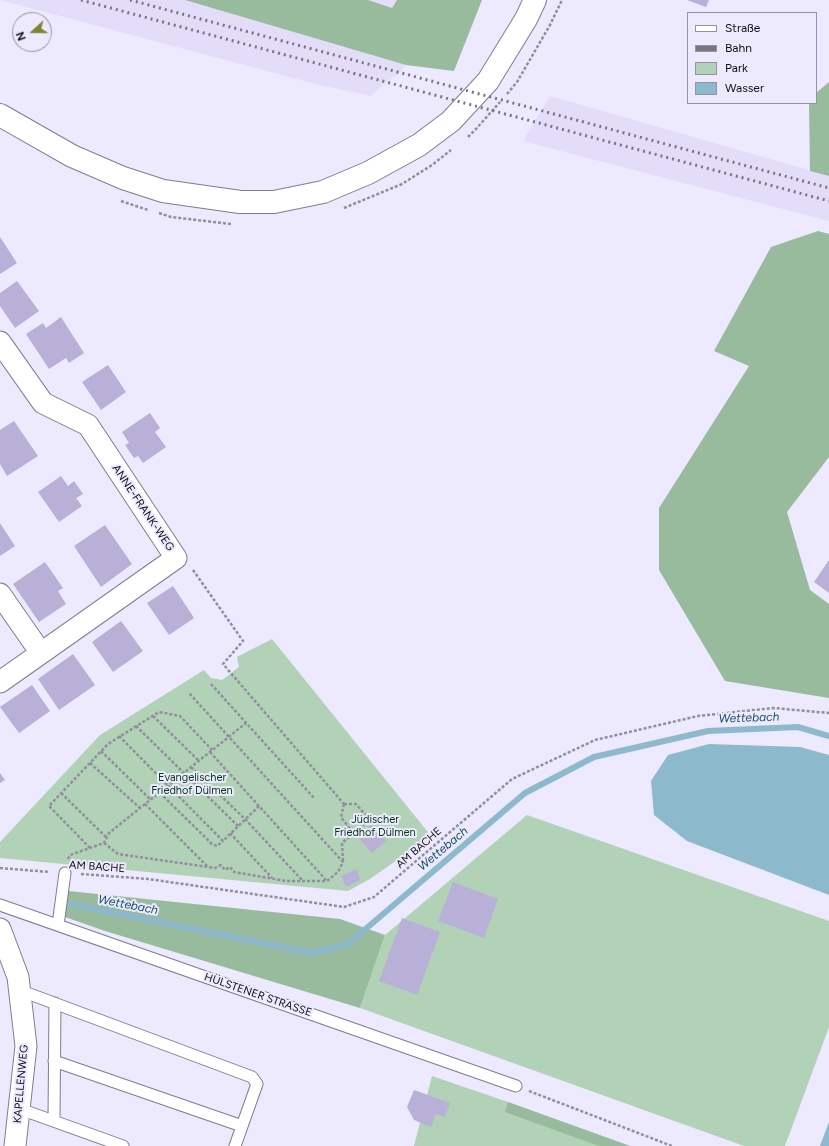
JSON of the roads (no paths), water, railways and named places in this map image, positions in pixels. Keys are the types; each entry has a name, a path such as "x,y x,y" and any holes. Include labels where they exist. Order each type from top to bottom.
{"street":[{"path":"0,115 72,156 122,178 163,191 240,202 274,202 323,192 368,173 419,145 451,121 488,81 526,19 535,0"},
{"name":"ANNE-FRANK-WEG","path":"0,342 43,403 88,425 176,558 0,682"},
{"path":"0,594 42,653"},
{"name":"KAPELLENWEG","path":"0,929 18,977 26,1046 13,1129"}],"lane":[{"path":"58,925 65,873"},
{"name":"HÜLSTENER STRASSE","path":"0,905 516,1086"},
{"path":"19,990 252,1077 257,1084 235,1146"},
{"path":"54,1120 55,1003"},
{"path":"54,1061 242,1126"},
{"path":"13,1129 54,1120 123,1146"}],"water":[{"path":"709,744 800,747 829,755 829,895 687,841 654,815 651,781 668,755"},
{"path":"829,1122 829,1146 820,1146"}],"waterway":[{"name":"Wettebach","path":"71,904 311,953 348,944 525,793 594,757 708,731 798,727 829,736"}],"railway":[{"path":"81,0 829,201"},
{"path":"130,0 829,188"}],"park label":[{"name":"Evangelischer Friedhof Dülmen","path":"192,784"},
{"name":"Jüdischer Friedhof Dülmen","path":"375,826"}]}
